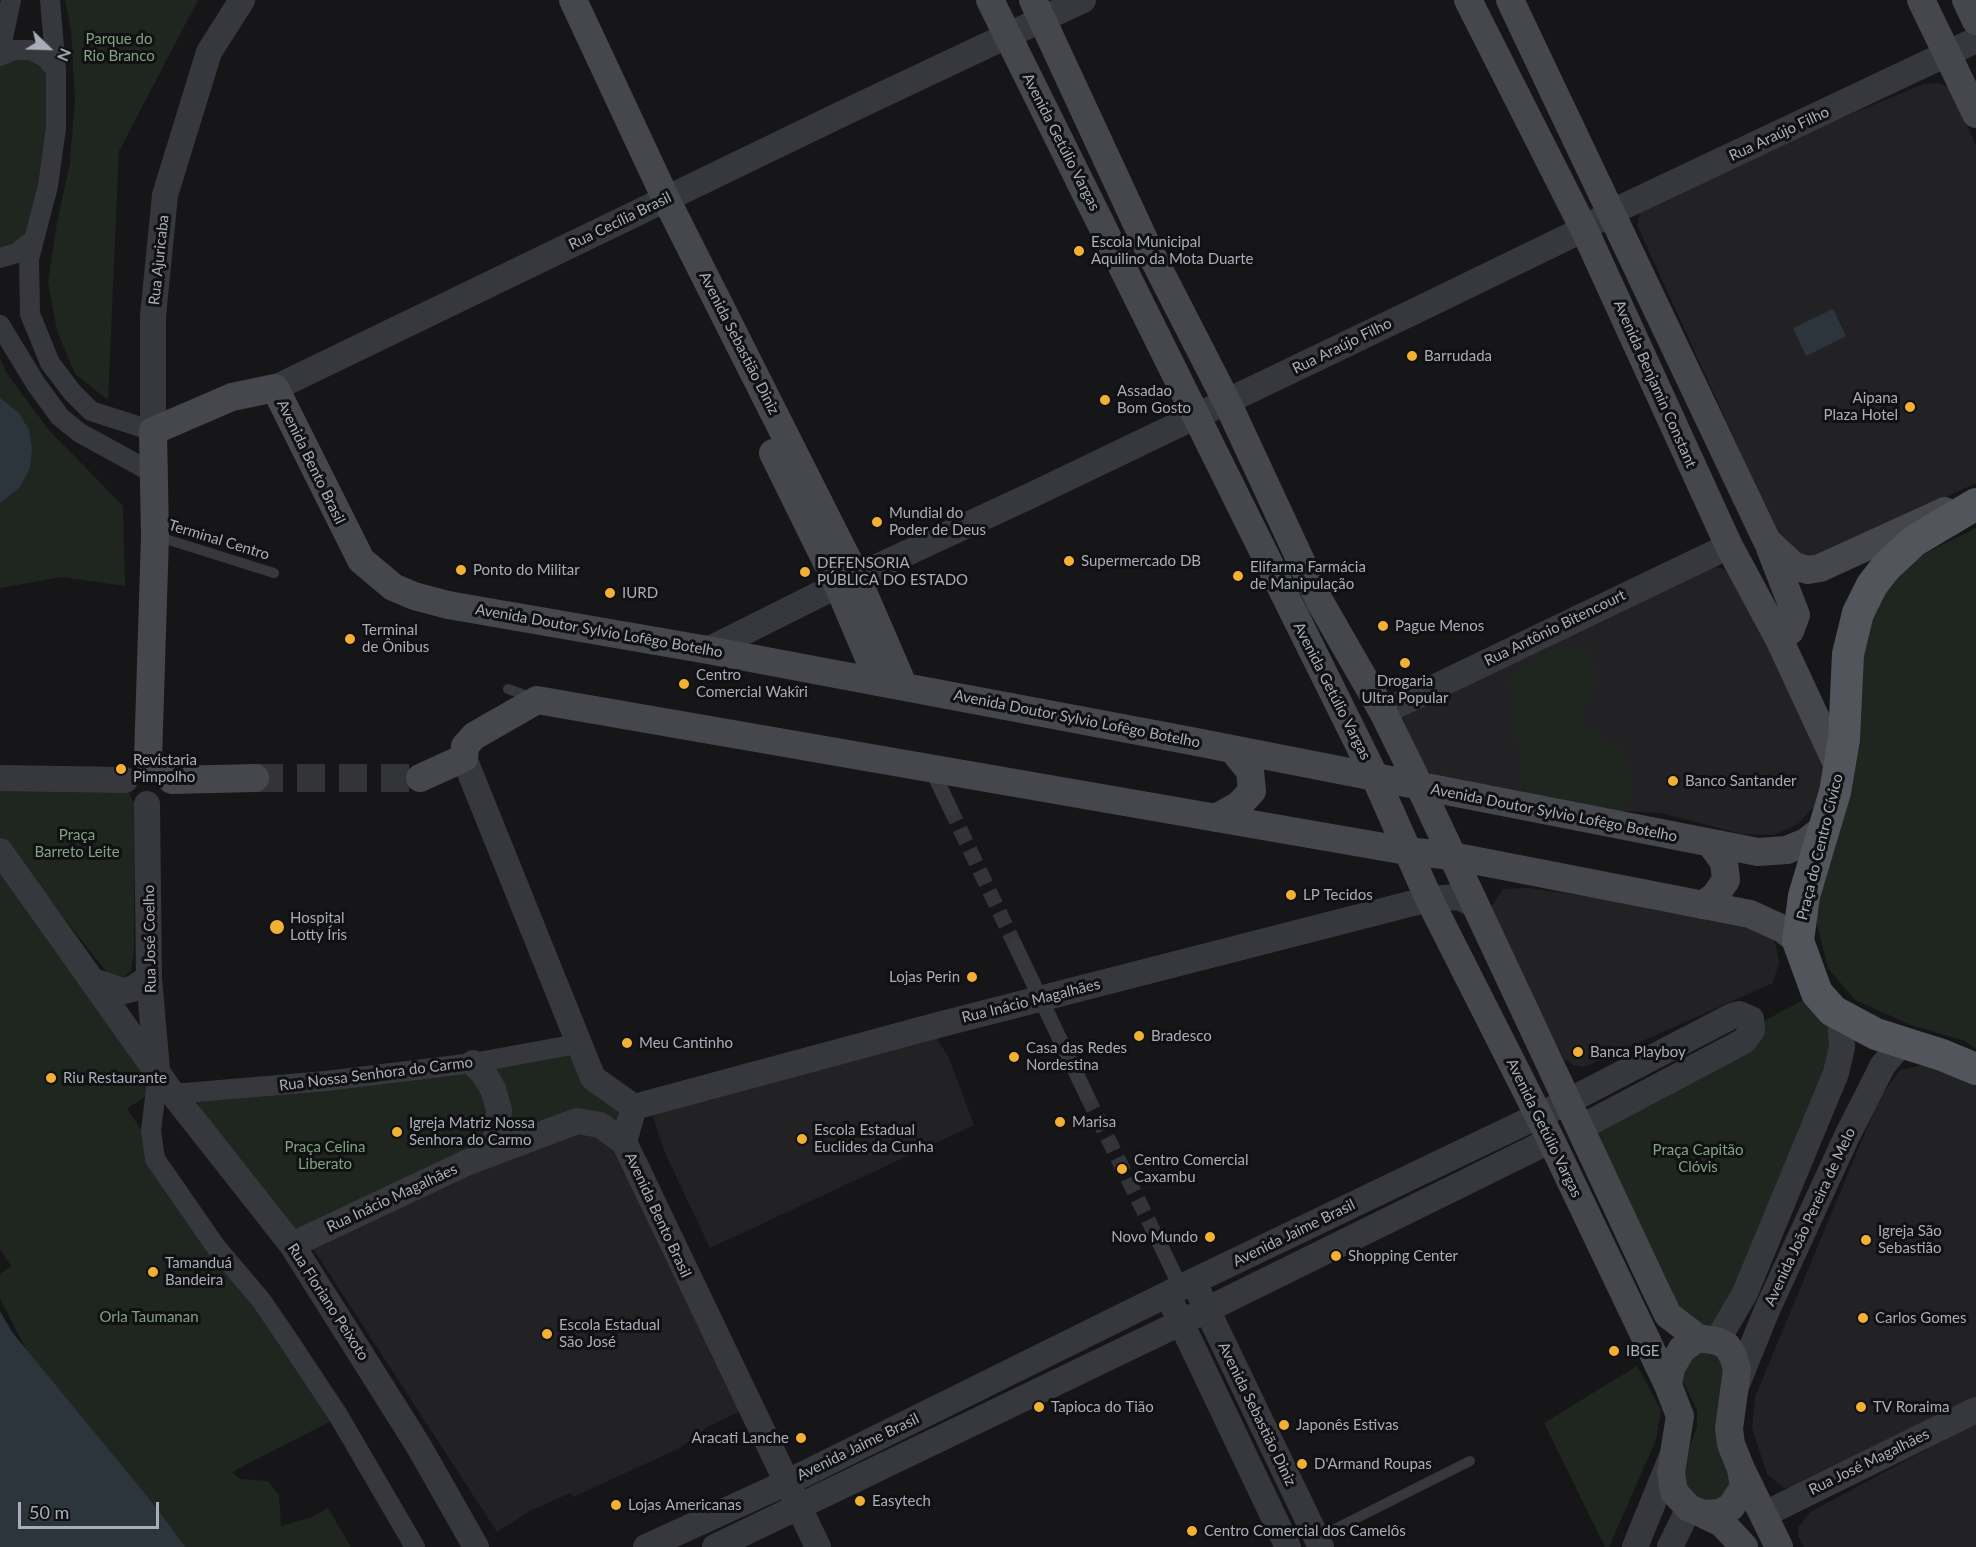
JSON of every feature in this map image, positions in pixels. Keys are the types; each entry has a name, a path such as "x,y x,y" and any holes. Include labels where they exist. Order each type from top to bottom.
{"main road":[{"name":"Avenida Sebastião Diniz","path":"554,0 848,581 892,684"},
{"name":"Avenida Sebastião Diniz","path":"573,0 658,202"},
{"name":"Avenida Getúlio Vargas","path":"990,0 1375,777 1429,899 1551,1140 1668,1385 1680,1416 1671,1472 1674,1492 1696,1511"},
{"name":"Avenida Benjamin Constant","path":"1468,0 1584,228 1729,546 1779,639 1839,768"},
{"path":"1510,0 1767,541 1796,615 1790,631 1779,639"},
{"path":"1921,0 1976,114"},
{"path":"1966,0 1976,21"},
{"name":"Avenida Getúlio Vargas","path":"1038,10 1148,248 1227,402 1320,602 1383,712 1420,787 1668,1315 1708,1340 1727,1346 1737,1369 1732,1398 1731,1444 1741,1469"},
{"name":"Rua Cecília Brasil","path":"153,431 232,397 275,388"},
{"name":"Avenida Bento Brasil","path":"275,388 347,537"},
{"name":"Rua Ajuricaba","path":"153,431 155,536"},
{"path":"1767,541 1794,566 1808,570 1820,568 1937,512 1976,504"},
{"name":"Praça do Centro Cívico","path":"1976,504 1914,542 1886,567 1872,585 1858,613 1848,654 1844,739 1839,768 1825,827 1804,896 1798,941 1817,993 1840,1016 1876,1034 1942,1055 1976,1069"},
{"path":"155,536 160,769 255,773"},
{"name":"Avenida Doutor Sylvio Lofêgo Botelho","path":"347,537 361,560 393,587 414,596 448,605 892,684 1758,852 1787,850 1806,842 1825,827"},
{"path":"420,778 464,758 465,746 474,736 537,700 1407,851 1452,856 1750,914 1783,929 1798,941"},
{"path":"1216,818 1239,805 1252,790 1250,771 1233,750"},
{"path":"1701,905 1715,896 1726,880 1724,862 1710,843"},
{"path":"1668,1385 1671,1368 1682,1349 1708,1340"},
{"path":"1696,1511 1720,1513 1739,1498 1744,1487 1741,1469"},
{"path":"1741,1469 1779,1547"},
{"path":"1696,1511 1722,1523 1744,1547"}],"street":[{"path":"10,0 0,54 14,50 30,50 45,57 56,70"},
{"path":"50,0 56,70 52,157 48,186 32,241 27,278 30,314 50,363 72,392 91,411 153,431"},
{"name":"Rua Ajuricaba","path":"153,431 153,316 165,195 209,52 242,0"},
{"name":"Rua Cecília Brasil","path":"275,388 1007,35 1038,10 1083,0"},
{"name":"Rua Araújo Filho","path":"708,650 848,581 1227,402 1584,228 1612,212 1976,40"},
{"path":"0,258 17,253 32,241"},
{"path":"0,325 36,384 60,417 80,433 153,473"},
{"name":"Rua Antônio Bitencourt","path":"1383,712 1729,546"},
{"path":"464,758 592,1078 587,1111 577,1121"},
{"path":"931,768 950,808"},
{"path":"0,778 124,780 160,769"},
{"path":"124,780 147,804 160,769"},
{"name":"Rua José Coelho","path":"147,804 149,978 158,1073"},
{"name":"Rua Floriano Peixoto","path":"0,851 173,1094 292,1245 418,1445 476,1547"},
{"name":"Rua Inácio Magalhães","path":"634,1107 1429,899 1458,897 1475,905"},
{"path":"1015,945 1087,1096"},
{"path":"93,981 123,991 132,989 149,978"},
{"name":"Avenida Jaime Brasil","path":"646,1547 788,1482 1181,1288 1569,1101 1732,1016 1747,1015 1751,1019 1752,1029 1744,1041 1580,1128"},
{"name":"Avenida João Pereira de Melo","path":"1708,1340 1745,1293 1836,1073 1842,1047 1840,1016"},
{"name":"Avenida João Pereira de Melo","path":"1732,1398 1767,1310 1846,1136 1883,1065 1902,1043"},
{"name":"Rua Nossa Senhora do Carmo","path":"173,1094 326,1082 473,1063 577,1044"},
{"path":"473,1063 484,1074 493,1089 499,1110 497,1134 491,1153"},
{"path":"158,1073 151,1131 155,1159 216,1247 261,1300 295,1350 338,1415 415,1547"},
{"path":"592,1078 634,1107"},
{"name":"Avenida Bento Brasil","path":"634,1107 624,1142 818,1547"},
{"path":"577,1121 600,1125 624,1142"},
{"name":"Rua Inácio Magalhães","path":"292,1245 491,1153 577,1121"},
{"name":"Avenida Jaime Brasil","path":"715,1547 1207,1310 1551,1140"},
{"path":"1159,1242 1181,1288"},
{"name":"Avenida Sebastião Diniz","path":"1181,1288 1207,1310 1318,1542"},
{"name":"Avenida Sebastião Diniz","path":"1181,1288 1180,1323 1288,1547"},
{"name":"Rua José Magalhães","path":"1763,1515 1976,1410"},
{"path":"1635,1547 1675,1450"},
{"path":"1670,1547 1696,1511"}],"lane":[{"name":"Terminal Centro","path":"155,536 274,573"},
{"path":"507,689 537,700"},
{"path":"1318,1542 1470,1461"}],"shaded area":[{"path":"1939,83 1950,88 1976,145 1976,483 1813,560 1799,557 1778,534 1637,225 1640,212 1648,199 1923,84"},
{"path":"1833,309 1846,336 1806,356 1793,328"},
{"path":"0,398 19,413 29,430 32,448 30,468 20,487 0,503"},
{"path":"1712,566 1725,569 1734,580 1817,739 1825,778 1814,807 1798,824 1774,835 1741,834 1661,813 1620,811 1432,774 1409,754 1399,731 1402,717"},
{"path":"1529,888 1685,911 1771,934 1779,962 1773,983 1584,1067 1573,1065 1564,1059 1493,920 1492,906 1503,889"},
{"name":"Escola Estadual Euclides da Cunha","path":"932,1031 949,1058 974,1125 710,1248 665,1153 650,1108"},
{"path":"1929,1064 1976,1082 1976,1401 1807,1489 1784,1488 1767,1474 1752,1428 1755,1397 1879,1099 1900,1070"},
{"name":"Escola Estadual São José","path":"605,1125 647,1158 696,1264 755,1404 709,1426 680,1448 573,1497 570,1493 528,1512 497,1532 310,1244 551,1137"},
{"path":"0,1311 12,1332 159,1511 185,1547 0,1547"},
{"path":"1976,1423 1976,1547 1804,1547 1798,1536 1798,1527 1810,1512"}],"green space":[{"name":"Parque do Rio Branco","path":"65,0 198,0 119,151 108,400 75,374 57,331 48,282 57,222 70,163 75,100 71,30"},
{"path":"22,55 39,61 50,72 49,143 27,240 0,252 0,67 5,61"},
{"path":"0,358 8,375 48,429 123,506 125,586 62,577 0,588"},
{"path":"1976,528 1976,1049 1965,1041 1911,1025 1855,1000 1828,968 1814,913 1855,674 1868,627 1892,579 1920,556"},
{"path":"1573,646 1587,651 1596,668 1595,685 1584,705 1583,725 1618,747 1628,761 1631,791 1620,811 1526,796 1508,679 1532,659 1556,647"},
{"name":"Praça Barreto Leite","path":"0,787 117,787 129,793 135,806 134,952 131,971 121,979 109,975 0,837"},
{"name":"Orla Taumanan","path":"0,851 163,1084 127,1109 337,1418 232,1472 240,1479 268,1481 279,1495 281,1526 312,1517 328,1508 351,1547 174,1547 80,1453 0,1299 0,1274 11,1266 0,1249"},
{"name":"Praça Capitão Clóvis","path":"1822,990 1845,1054 1718,1340 1681,1324 1580,1119"},
{"name":"Praça Celina Liberato","path":"590,1039 605,1075 650,1108 605,1125 587,1123 298,1249 196,1101"},
{"path":"1698,1352 1710,1352 1720,1359 1727,1371 1734,1470 1723,1503 1707,1505 1682,1485 1682,1466 1697,1427 1697,1411 1683,1381 1685,1363"},
{"path":"1637,1366 1661,1410 1656,1440 1609,1547 1605,1547 1544,1423"}],"tunnel":[{"path":"255,778 420,778"},
{"path":"950,808 1015,945"},
{"path":"1087,1096 1159,1242"}],"place":[{"name":"Escola Municipal Aquilino da Mota Duarte","path":"1079,251"},
{"name":"Barrudada","path":"1412,356"},
{"name":"Assadao Bom Gosto","path":"1105,400"},
{"name":"Aipana Plaza Hotel","path":"1910,407"},
{"name":"Mundial do Poder de Deus","path":"877,522"},
{"name":"Supermercado DB","path":"1069,561"},
{"name":"Ponto do Militar","path":"461,570"},
{"name":"DEFENSORIA PÚBLICA DO ESTADO","path":"805,572"},
{"name":"Elifarma Farmácia de Manipulação","path":"1238,576"},
{"name":"IURD","path":"610,593"},
{"name":"Pague Menos","path":"1383,626"},
{"name":"Terminal de Ônibus","path":"350,639"},
{"name":"Drogaria Ultra Popular","path":"1405,663"},
{"name":"Centro Comercial Wakîri","path":"684,684"},
{"name":"Revistaria Pimpolho","path":"121,769"},
{"name":"Banco Santander","path":"1673,781"},
{"name":"LP Tecidos","path":"1291,895"},
{"name":"Hospital Lotty Íris","path":"277,927"},
{"name":"Lojas Perin","path":"972,977"},
{"name":"Bradesco","path":"1139,1036"},
{"name":"Meu Cantinho","path":"627,1043"},
{"name":"Banca Playboy","path":"1578,1052"},
{"name":"Casa das Redes Nordestina","path":"1014,1057"},
{"name":"Riu Restaurante","path":"51,1078"},
{"name":"Marisa","path":"1060,1122"},
{"name":"Igreja Matriz Nossa Senhora do Carmo","path":"397,1132"},
{"name":"Escola Estadual Euclides da Cunha","path":"802,1139"},
{"name":"Centro Comercial Caxambu","path":"1122,1169"},
{"name":"Novo Mundo","path":"1210,1237"},
{"name":"Igreja São Sebastião","path":"1866,1240"},
{"name":"Shopping Center","path":"1336,1256"},
{"name":"Tamanduá Bandeira","path":"153,1272"},
{"name":"Carlos Gomes","path":"1863,1318"},
{"name":"Escola Estadual São José","path":"547,1334"},
{"name":"IBGE","path":"1614,1351"},
{"name":"Tapioca do Tião","path":"1039,1407"},
{"name":"TV Roraima","path":"1861,1407"},
{"name":"Japonês Estivas","path":"1284,1425"},
{"name":"Aracati Lanche","path":"801,1438"},
{"name":"D'Armand Roupas","path":"1302,1464"},
{"name":"Easytech","path":"860,1501"},
{"name":"Lojas Americanas","path":"616,1505"},
{"name":"Centro Comercial dos Camelôs","path":"1192,1531"}]}
